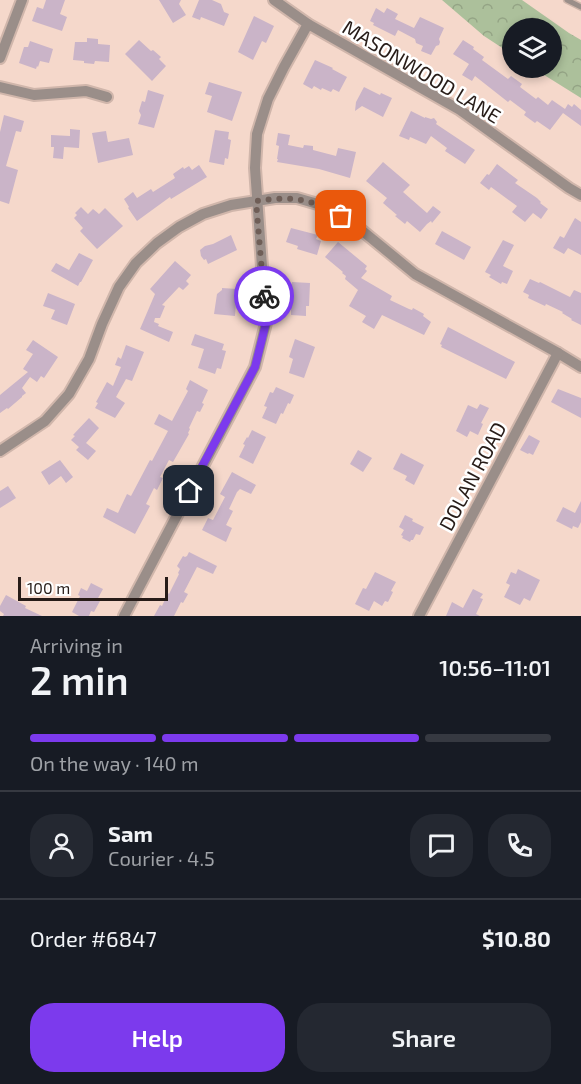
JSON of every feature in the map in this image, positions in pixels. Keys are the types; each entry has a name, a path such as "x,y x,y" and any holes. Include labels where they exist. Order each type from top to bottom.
{"street":[{"path":"0,58 22,0"},
{"name":"MASONWOOD LANE","path":"274,0 308,24 460,110 581,195"},
{"path":"124,616 255,367 266,323 256,201 257,134 268,99 308,24"},
{"path":"0,87 34,95 86,91 107,97"},
{"path":"0,451 45,421 69,394 88,359 119,287 136,263 179,227 203,214 231,205 275,198 297,198 327,207 354,224 415,274 581,368"},
{"name":"DOLAN ROAD","path":"419,616 558,353"}],"lane":[{"path":"567,0 581,7"}],"green space":[{"path":"442,0 522,0 548,18 502,18 502,48 484,36"},
{"path":"562,28 581,40 581,98 549,78 562,78"}],"building":[{"path":"46,0 65,0 60,14 67,17 62,31 32,21 37,7 43,9"},
{"path":"159,0 181,0 179,4 186,15 173,23"},
{"path":"199,0 212,0 221,4 224,12 229,14 224,26 201,17 200,20 192,17"},
{"path":"376,8 384,13 387,8 398,14 395,19 414,28 420,17 444,28 439,45 431,55 421,51 423,46 416,43 415,39 398,30 395,36 373,25 374,23 370,21"},
{"path":"254,16 274,26 266,43 262,41 253,60 238,52"},
{"path":"87,38 98,39 98,44 110,45 109,62 95,61 94,64 73,60 75,42 87,42"},
{"path":"139,40 161,57 159,59 166,66 152,81 125,54"},
{"path":"463,40 474,47 473,49 484,57 482,60 502,75 502,78 514,78 522,84 520,87 536,99 538,97 548,105 552,100 565,109 568,104 572,107 574,104 581,110 581,126 563,113 550,130 537,121 535,123 524,115 526,112 510,100 508,102 475,76 472,81 462,75 469,64 453,54"},
{"path":"30,41 53,49 49,63 40,61 36,69 19,63 24,47 28,47"},
{"path":"315,60 347,77 339,92 333,89 331,92 322,88 321,90 314,86 312,89 303,84"},
{"path":"209,82 242,92 232,121 207,112 212,96 205,94"},
{"path":"364,87 392,98 383,117 362,106 355,111 356,102"},
{"path":"148,90 164,95 154,128 138,124 141,115 139,111 142,101 145,102"},
{"path":"411,111 425,118 434,118 436,124 475,150 465,164 445,151 447,148 431,136 426,144 410,137 409,140 399,136"},
{"path":"4,115 24,121 21,132 16,131 6,166 18,170 9,204 0,201 0,132"},
{"path":"70,129 80,130 79,148 64,147 63,159 53,158 54,147 51,147 51,135 70,136"},
{"path":"215,130 229,132 228,139 231,140 228,159 225,158 224,165 209,162"},
{"path":"106,131 108,142 129,138 133,155 98,163 92,133"},
{"path":"278,133 290,135 288,145 303,148 304,145 313,146 313,150 336,156 338,148 356,152 350,178 319,169 277,162"},
{"path":"383,162 410,185 403,192 427,213 433,206 441,212 420,232 407,221 405,224 395,216 397,215 383,203 387,198 366,181"},
{"path":"497,164 518,180 515,183 537,198 548,209 541,219 533,213 525,222 512,212 517,206 491,187 489,190 480,183"},
{"path":"199,165 207,177 171,199 170,197 137,221 124,199 133,192 137,198 151,189 153,192 175,178 173,174 183,167 184,169 189,166 192,170"},
{"path":"81,207 88,214 93,209 99,214 105,208 123,226 97,249 80,231 83,228 74,218 77,215 75,213"},
{"path":"575,218 581,222 581,255 568,248 564,254 553,248 560,236 564,238"},
{"path":"291,228 318,235 316,239 321,241 317,255 297,249 298,246 286,242"},
{"path":"442,231 471,247 464,260 435,244"},
{"path":"231,235 237,250 208,264 201,256 200,250"},
{"path":"503,240 514,245 503,266 513,271 507,284 502,282 501,284 485,272"},
{"path":"338,242 367,266 365,269 367,271 361,278 392,296 390,300 424,314 423,316 431,322 424,335 382,315 374,329 362,322 366,316 349,306 358,290 345,279 343,272 325,257"},
{"path":"79,253 93,260 78,286 51,271 56,263 69,270"},
{"path":"175,261 191,275 186,281 189,284 183,290 179,287 162,305 165,306 160,318 155,318 154,322 159,324 158,326 173,332 169,342 140,329 155,294 150,289"},
{"path":"530,279 570,297 574,290 581,293 581,325 571,320 563,312 528,298 529,295 523,292"},
{"path":"292,282 310,283 306,316 291,315 291,308 288,305"},
{"path":"222,288 237,289 235,316 214,314 217,294"},
{"path":"48,293 75,304 67,325 51,319 55,310 43,306"},
{"path":"448,327 515,362 506,379 441,347 440,344"},
{"path":"195,334 224,344 222,350 226,351 221,369 217,368 215,374 198,368 204,349 191,345"},
{"path":"295,339 315,347 304,378 289,373 293,359 289,357"},
{"path":"33,340 58,357 44,378 41,376 37,382 30,377 22,388 26,393 0,413 0,395 28,372 23,369 33,354 26,350"},
{"path":"126,345 144,352 132,381 126,379 116,397 125,403 115,418 95,408 107,382 113,386 121,367 115,365 118,357 121,359"},
{"path":"190,380 208,390 202,403 204,404 200,412 197,411 189,428 189,434 173,462 169,460 160,477 163,478 157,490 154,488 146,504 150,506 135,534 103,517 107,508 118,513 127,494 131,496 168,431 154,424 159,414 172,421 188,391 186,389"},
{"path":"276,387 294,395 276,424 262,418 270,392 273,393"},
{"path":"558,389 581,398 581,418 551,402"},
{"path":"480,404 489,408 478,435 470,431 467,437 456,431 468,405 477,409"},
{"path":"89,418 99,428 86,443 96,451 88,460 76,450 79,447 71,440"},
{"path":"252,430 266,437 253,464 239,457 245,445 243,444"},
{"path":"529,435 540,441 533,455 520,450"},
{"path":"358,450 372,458 363,472 350,464"},
{"path":"401,453 424,465 414,485 405,480 407,476 393,469"},
{"path":"60,460 73,477 66,483 61,476 49,485 41,472"},
{"path":"232,472 256,485 251,494 240,489 237,492 229,509 233,511 226,525 232,528 226,542 202,530 208,518 213,520 225,497 220,494"},
{"path":"8,486 16,498 0,508 0,491"},
{"path":"581,501 581,522 578,528 573,526 572,529 556,521 563,507 575,513"},
{"path":"405,515 424,527 420,535 416,534 410,542 402,538 404,530 399,527"},
{"path":"189,552 217,566 213,574 197,567 184,592 188,594 174,616 154,616 179,574 180,569 177,566 183,556 187,556"},
{"path":"518,569 540,580 530,601 524,598 520,605 504,597 510,585 506,583 511,572 516,574"},
{"path":"375,572 396,582 388,602 385,601 382,606 374,601 369,611 355,604"},
{"path":"91,583 103,589 97,600 100,601 89,616 79,616 72,612 80,596 78,595 81,588 87,591"},
{"path":"473,589 483,594 476,614 480,616 446,616 452,602 463,608"},
{"path":"6,595 42,616 3,616 0,606"}],"way so far":[{"path":"264,296 256,201 297,198 327,207 341,216"}],"route":[{"path":"189,491 255,367 266,323 264,296"}]}
